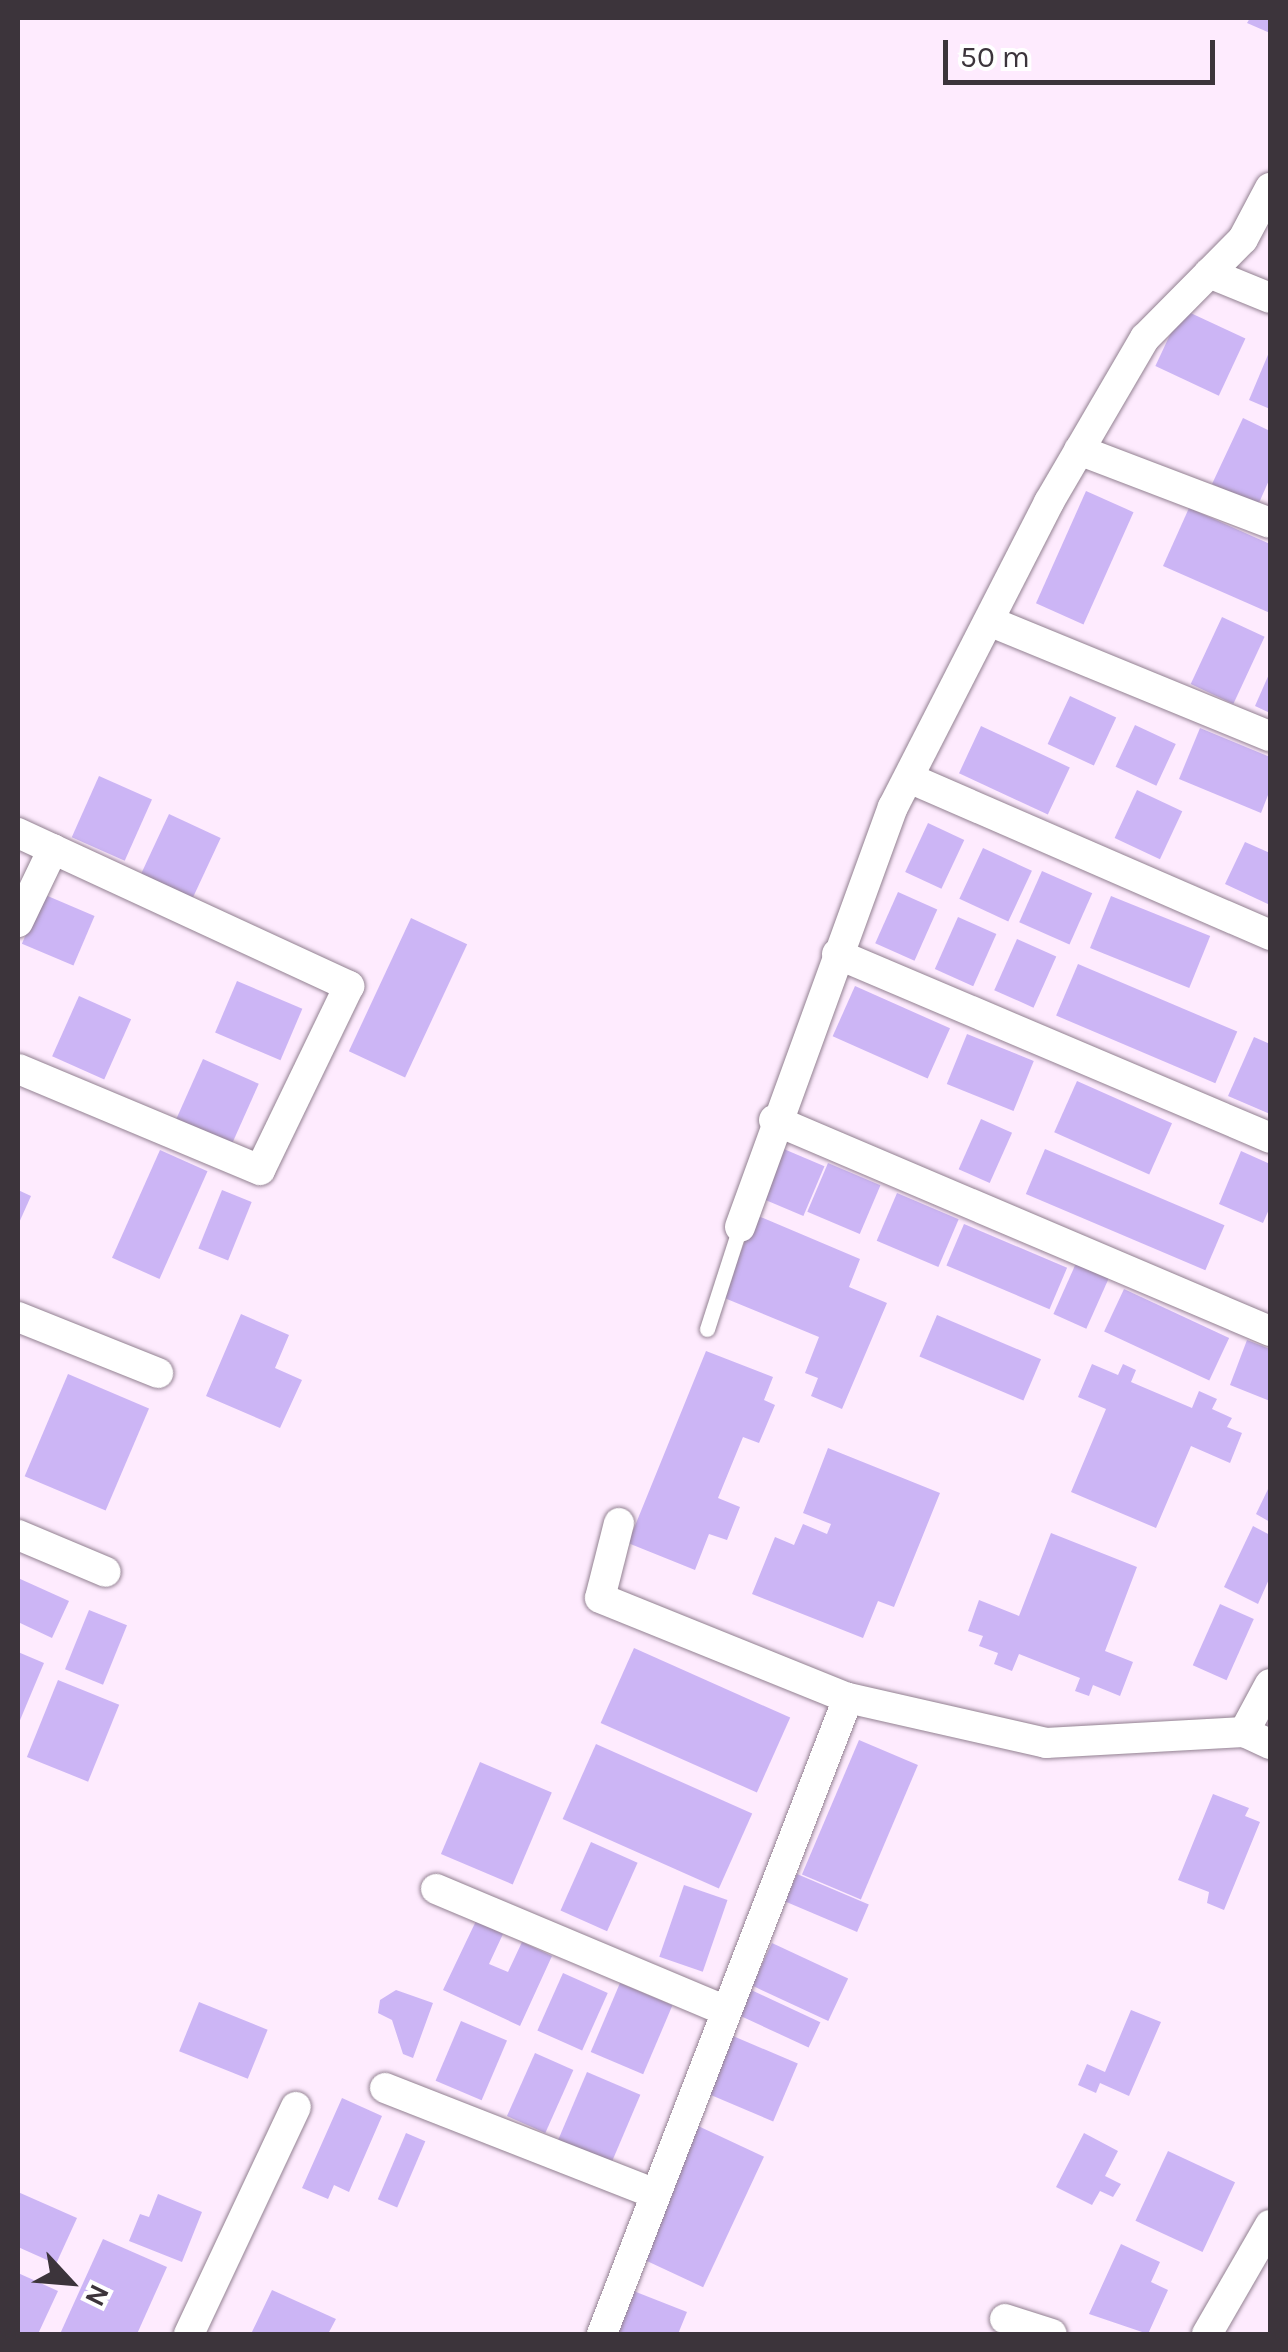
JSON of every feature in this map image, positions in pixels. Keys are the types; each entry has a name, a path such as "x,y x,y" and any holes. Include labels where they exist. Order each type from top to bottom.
{"street":[{"path":"740,1227 774,1120 908,778 988,621 1079,450 1145,338 1243,239 1270,188"},
{"path":"1209,273 1270,298"},
{"path":"1079,450 1270,523"},
{"path":"988,621 1270,736"},
{"path":"908,778 1270,934"},
{"path":"18,833 349,986 260,1170 18,1069"},
{"path":"18,922 53,849"},
{"path":"838,954 1270,1138"},
{"path":"774,1120 1270,1331"},
{"path":"18,1318 158,1374"},
{"path":"618,1523 600,1598 848,1698 1046,1744 1257,1738 1270,1684"},
{"path":"18,1535 106,1572"},
{"path":"602,2334 848,1698"},
{"path":"436,1889 726,2012"},
{"path":"386,2088 655,2194"},
{"path":"189,2334 296,2107"},
{"path":"1208,2334 1270,2225"},
{"path":"1006,2320 1052,2334"}],"lane":[{"path":"707,1329 740,1227"}],"building":[{"path":"1250,18 1270,18 1270,33 1247,23"},
{"path":"1182,309 1245,339 1219,396 1155,366"},
{"path":"1270,350 1270,409 1249,400"},
{"path":"1243,418 1270,431 1270,478 1258,505 1212,484"},
{"path":"1086,491 1134,512 1083,625 1036,603"},
{"path":"1189,508 1270,544 1270,613 1163,566"},
{"path":"1222,617 1265,637 1233,704 1191,684"},
{"path":"1270,672 1270,713 1255,706"},
{"path":"1070,696 1116,718 1094,766 1048,744"},
{"path":"1135,725 1176,744 1156,786 1116,767"},
{"path":"981,726 1070,767 1048,815 959,773"},
{"path":"1200,728 1270,757 1270,790 1261,813 1179,779"},
{"path":"99,776 152,800 125,861 72,837"},
{"path":"1137,790 1182,811 1160,859 1115,838"},
{"path":"169,814 221,838 192,899 141,875"},
{"path":"928,823 964,840 941,889 905,872"},
{"path":"1245,842 1270,853 1270,905 1225,884"},
{"path":"983,848 1032,871 1008,922 959,899"},
{"path":"1042,871 1092,893 1069,945 1019,922"},
{"path":"898,892 937,909 915,961 875,943"},
{"path":"43,894 95,916 73,966 22,944"},
{"path":"1111,896 1210,936 1189,988 1090,948"},
{"path":"958,917 996,934 973,986 935,969"},
{"path":"411,918 467,944 405,1077 349,1051"},
{"path":"1017,939 1056,956 1034,1008 994,990"},
{"path":"1078,964 1237,1032 1215,1083 1056,1016"},
{"path":"237,981 302,1009 280,1060 215,1033"},
{"path":"855,986 950,1028 928,1079 833,1036"},
{"path":"79,996 131,1019 104,1079 52,1056"},
{"path":"967,1034 1034,1061 1014,1111 947,1084"},
{"path":"1254,1037 1270,1044 1270,1114 1228,1096"},
{"path":"203,1059 259,1084 231,1145 176,1120"},
{"path":"1077,1081 1172,1123 1149,1174 1054,1132"},
{"path":"981,1119 1012,1133 990,1183 959,1169"},
{"path":"772,1144 824,1166 803,1216 751,1194"},
{"path":"1045,1149 1224,1225 1205,1270 1026,1194"},
{"path":"160,1150 208,1171 160,1279 112,1258"},
{"path":"1241,1151 1270,1164 1270,1207 1263,1223 1219,1204"},
{"path":"828,1163 880,1185 860,1234 807,1212"},
{"path":"18,1190 31,1196 18,1225"},
{"path":"222,1190 252,1202 228,1260 198,1248"},
{"path":"897,1193 959,1219 938,1267 877,1241"},
{"path":"756,1215 860,1259 849,1287 887,1303 842,1409 811,1396 818,1378 805,1373 819,1337 722,1297"},
{"path":"964,1224 1067,1268 1050,1309 946,1265"},
{"path":"1077,1261 1110,1276 1086,1329 1053,1314"},
{"path":"1124,1289 1229,1338 1209,1381 1104,1332"},
{"path":"241,1314 289,1335 275,1368 302,1380 280,1428 206,1396"},
{"path":"937,1315 1041,1359 1023,1401 919,1356"},
{"path":"1247,1340 1270,1349 1270,1401 1230,1385"},
{"path":"706,1351 773,1377 764,1400 775,1405 759,1443 743,1437 718,1498 740,1507 727,1540 709,1534 695,1570 628,1543"},
{"path":"1092,1364 1118,1375 1123,1364 1136,1370 1131,1382 1192,1408 1199,1391 1217,1399 1212,1409 1232,1418 1227,1427 1242,1433 1230,1463 1191,1446 1156,1528 1071,1492 1106,1409 1078,1397"},
{"path":"68,1374 149,1408 106,1511 25,1476"},
{"path":"828,1448 940,1493 894,1607 878,1601 863,1638 752,1594 775,1537 794,1545 803,1524 827,1534 831,1524 803,1513"},
{"path":"1270,1485 1270,1522 1256,1514"},
{"path":"1253,1526 1270,1535 1270,1577 1258,1604 1224,1587"},
{"path":"1051,1533 1137,1567 1105,1651 1133,1662 1120,1696 1093,1685 1089,1696 1075,1691 1080,1678 1019,1654 1012,1671 994,1664 998,1653 979,1646 983,1636 968,1631 979,1600 1019,1616"},
{"path":"18,1578 69,1601 52,1638 18,1622"},
{"path":"1220,1604 1254,1619 1227,1680 1193,1665"},
{"path":"89,1610 127,1625 103,1685 65,1669"},
{"path":"634,1648 790,1718 757,1792 601,1723"},
{"path":"18,1652 44,1663 18,1725"},
{"path":"58,1680 119,1705 88,1782 27,1757"},
{"path":"859,1740 918,1765 861,1899 802,1874"},
{"path":"596,1744 752,1814 719,1888 563,1819"},
{"path":"480,1762 552,1792 513,1885 441,1854"},
{"path":"1213,1794 1249,1808 1245,1816 1260,1822 1224,1910 1207,1903 1209,1892 1178,1880"},
{"path":"591,1842 638,1863 607,1931 560,1911"},
{"path":"797,1874 869,1904 857,1932 785,1902"},
{"path":"684,1885 727,1900 703,1972 659,1957"},
{"path":"476,1921 503,1934 489,1964 508,1972 522,1942 552,1956 520,2026 443,1990"},
{"path":"772,1943 848,1978 828,2021 752,1986"},
{"path":"563,1973 608,1993 582,2050 537,2031"},
{"path":"620,1983 672,2005 643,2074 591,2052"},
{"path":"747,1988 820,2022 809,2048 735,2013"},
{"path":"396,1990 433,2003 413,2058 403,2054 392,2020 378,2013 380,2000"},
{"path":"199,2002 268,2030 248,2079 179,2051"},
{"path":"1131,2010 1161,2022 1129,2096 1100,2083 1096,2093 1078,2085 1087,2064 1105,2072"},
{"path":"461,2021 507,2041 482,2100 436,2081"},
{"path":"726,2033 798,2063 773,2121 701,2091"},
{"path":"535,2053 573,2070 545,2133 507,2116"},
{"path":"587,2072 640,2095 611,2164 558,2141"},
{"path":"342,2098 382,2116 349,2192 334,2185 328,2199 302,2188"},
{"path":"696,2125 764,2157 703,2287 635,2256"},
{"path":"406,2133 425,2141 397,2207 378,2199"},
{"path":"1084,2133 1118,2151 1105,2176 1121,2184 1113,2197 1100,2191 1092,2205 1056,2187"},
{"path":"1168,2151 1235,2182 1203,2252 1135,2221"},
{"path":"18,2192 77,2218 56,2264 18,2247"},
{"path":"158,2194 202,2212 182,2262 129,2241 140,2214 149,2217"},
{"path":"103,2239 167,2267 137,2334 60,2334"},
{"path":"1121,2244 1160,2262 1151,2282 1168,2290 1148,2334 1089,2314"},
{"path":"18,2273 58,2291 38,2334 18,2334"},
{"path":"272,2290 336,2319 328,2334 251,2334"},
{"path":"631,2290 687,2312 678,2334 612,2334"}]}
